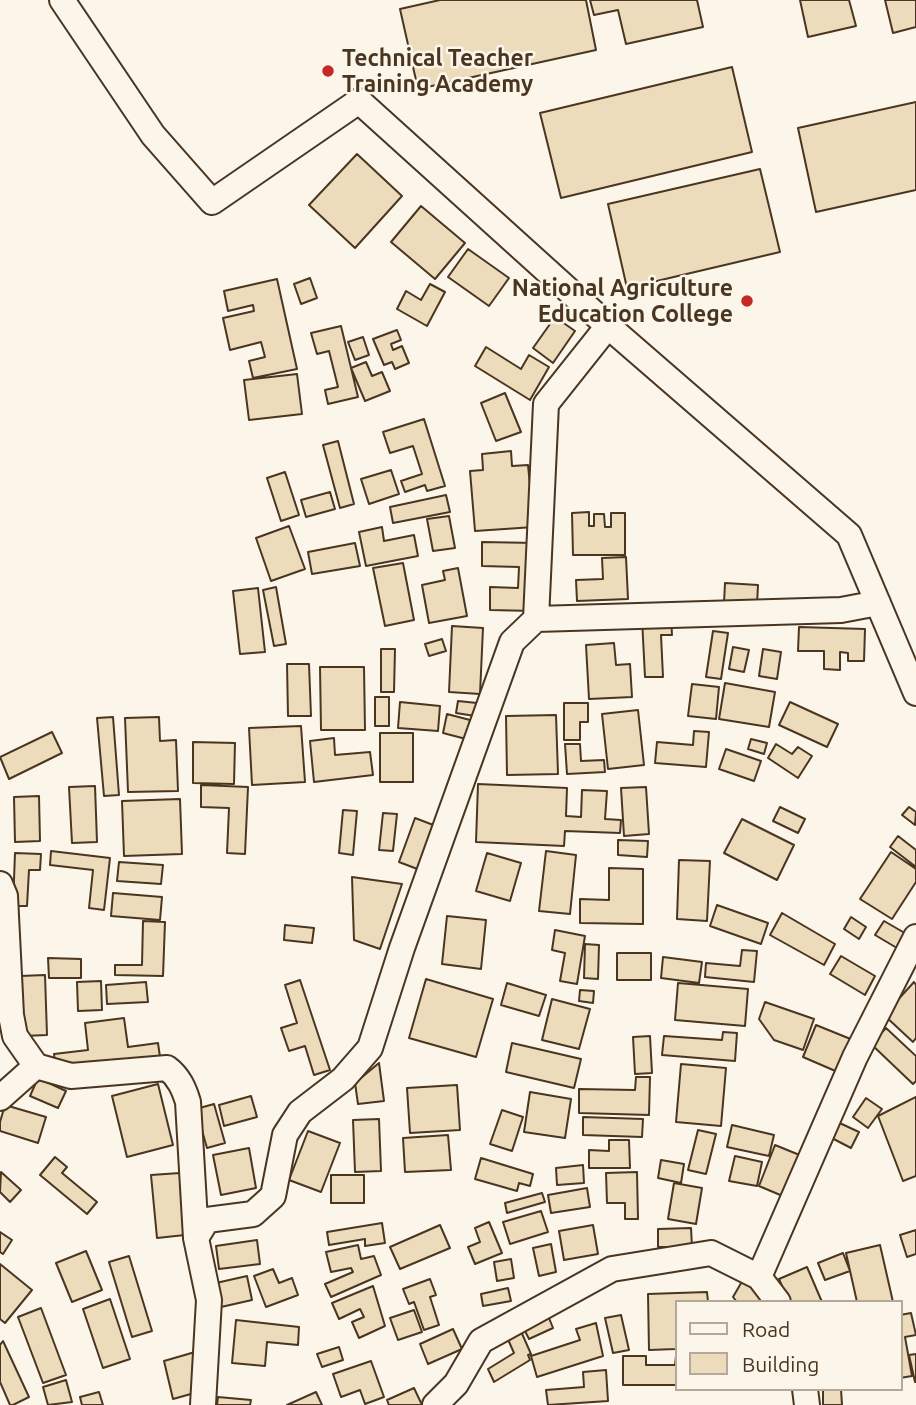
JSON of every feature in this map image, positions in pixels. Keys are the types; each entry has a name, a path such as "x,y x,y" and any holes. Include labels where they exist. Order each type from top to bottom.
{"street":[{"path":"62,0 153,135 212,202 359,101 608,326 849,535 916,693"},
{"path":"196,1238 207,1220 253,1214 273,1196 285,1135 300,1112 344,1079 370,1048 402,948 512,642 536,618 546,404 608,326"},
{"path":"536,618 841,610 878,603"},
{"path":"0,884 5,896 11,1015 15,1036 36,1066 71,1076 167,1068 174,1073 188,1102 196,1238 209,1300 203,1405"},
{"path":"759,1277 855,1057 916,937"},
{"path":"0,1098 36,1066"},
{"path":"435,1405 456,1384 481,1341 612,1269 711,1253 759,1277 776,1300"}],"building":[{"path":"440,0 586,0 596,50 418,89 400,9"},
{"path":"590,0 697,0 703,27 626,44 618,10 594,15"},
{"path":"800,0 849,0 856,26 808,37"},
{"path":"885,0 916,0 916,27 893,33"},
{"path":"732,67 752,152 561,198 540,113"},
{"path":"916,102 916,190 816,212 798,128"},
{"path":"357,154 402,196 355,248 309,205"},
{"path":"760,169 780,252 627,288 608,204"},
{"path":"421,206 465,243 435,279 391,242"},
{"path":"468,249 509,278 489,306 448,277"},
{"path":"310,278 317,298 301,304 294,284"},
{"path":"277,279 297,369 253,378 249,361 265,357 261,342 230,350 223,318 254,311 253,305 228,311 224,291"},
{"path":"430,284 445,292 427,326 397,309 406,291 421,300"},
{"path":"555,317 575,331 553,363 533,348"},
{"path":"341,326 358,397 328,404 325,390 338,387 329,351 317,354 311,333"},
{"path":"397,330 401,340 391,344 393,350 402,346 409,363 395,369 392,362 384,365 373,339"},
{"path":"363,337 369,355 355,360 348,342"},
{"path":"486,347 521,369 529,355 549,367 530,400 475,366"},
{"path":"366,362 372,376 382,372 390,391 365,401 351,368"},
{"path":"297,374 302,414 249,420 244,380"},
{"path":"505,393 521,432 496,441 481,403"},
{"path":"424,419 445,486 427,491 425,485 405,492 401,481 422,474 413,446 390,453 383,432"},
{"path":"338,441 354,504 340,508 323,445"},
{"path":"511,451 512,466 528,465 534,527 475,531 470,471 483,470 482,454"},
{"path":"391,470 399,494 369,504 361,479"},
{"path":"285,472 299,515 281,521 267,478"},
{"path":"330,492 335,509 306,517 301,500"},
{"path":"446,495 450,512 393,523 390,507"},
{"path":"589,512 589,526 594,526 594,514 604,514 605,527 611,527 611,513 625,513 625,555 573,555 572,513"},
{"path":"449,516 455,548 433,551 427,519"},
{"path":"289,526 305,569 271,581 256,538"},
{"path":"382,527 384,541 414,535 418,556 366,566 359,532"},
{"path":"482,542 536,543 534,611 490,610 490,587 518,588 519,567 482,566"},
{"path":"355,543 360,566 312,574 308,552"},
{"path":"626,557 628,599 577,601 576,580 603,579 602,558"},
{"path":"403,563 414,620 385,626 373,568"},
{"path":"458,568 467,616 429,623 422,585 445,580 443,571"},
{"path":"725,583 758,585 757,605 724,603"},
{"path":"276,587 286,644 274,646 263,590"},
{"path":"258,588 265,652 240,654 233,591"},
{"path":"671,617 672,635 661,635 663,677 645,677 642,619"},
{"path":"452,626 483,628 480,694 449,692"},
{"path":"799,627 865,629 864,661 848,661 848,653 840,652 840,670 824,669 824,651 798,651"},
{"path":"713,631 728,633 721,679 706,677"},
{"path":"442,639 446,651 429,656 425,644"},
{"path":"614,643 616,665 630,664 632,697 589,699 586,645"},
{"path":"733,647 749,650 744,672 729,669"},
{"path":"381,649 395,649 394,692 381,692"},
{"path":"763,649 781,652 777,679 759,676"},
{"path":"287,664 309,664 311,716 288,716"},
{"path":"320,667 364,667 365,730 321,730"},
{"path":"725,683 775,692 769,727 719,719"},
{"path":"692,684 719,687 716,719 688,716"},
{"path":"375,697 389,697 389,726 375,726"},
{"path":"458,701 477,703 475,716 456,713"},
{"path":"400,702 440,706 438,731 398,728"},
{"path":"790,702 838,724 827,747 779,725"},
{"path":"564,703 588,703 588,722 580,722 580,740 564,740"},
{"path":"638,710 644,765 608,769 602,714"},
{"path":"447,714 470,720 466,739 443,733"},
{"path":"556,715 558,774 507,775 506,716"},
{"path":"113,717 119,795 104,796 97,718"},
{"path":"159,717 160,741 176,740 178,791 128,792 125,718"},
{"path":"301,726 305,782 252,785 249,728"},
{"path":"694,731 709,732 706,767 655,763 657,742 693,745"},
{"path":"52,732 62,753 9,779 0,757"},
{"path":"380,733 413,733 413,782 380,782"},
{"path":"334,738 335,755 370,752 373,775 314,782 310,741"},
{"path":"751,739 767,743 764,754 748,749"},
{"path":"193,742 235,743 234,784 193,783"},
{"path":"565,744 580,744 581,761 604,760 605,772 567,774"},
{"path":"776,744 792,754 798,747 812,756 798,778 768,758"},
{"path":"726,749 761,761 754,781 719,769"},
{"path":"478,784 567,788 566,816 581,817 582,790 607,791 605,819 621,820 620,833 565,831 564,846 476,842"},
{"path":"201,785 248,787 245,854 227,853 229,808 201,807"},
{"path":"95,786 97,842 72,843 69,787"},
{"path":"646,787 649,834 624,836 621,788"},
{"path":"39,796 40,841 15,842 14,797"},
{"path":"180,799 182,854 124,856 122,801"},
{"path":"780,807 805,819 798,833 773,821"},
{"path":"909,807 916,812 915,825 902,815"},
{"path":"343,810 357,811 353,855 339,853"},
{"path":"383,813 397,814 393,851 379,850"},
{"path":"415,818 436,826 420,870 399,862"},
{"path":"742,819 794,845 777,880 724,853"},
{"path":"898,836 916,850 916,867 890,847"},
{"path":"618,840 648,841 647,857 618,855"},
{"path":"51,851 110,858 104,910 89,908 93,870 50,865"},
{"path":"546,851 576,855 570,914 539,911"},
{"path":"891,852 916,869 916,882 892,919 860,899"},
{"path":"15,853 41,854 40,870 29,870 27,906 13,906"},
{"path":"487,853 521,863 510,901 476,891"},
{"path":"679,860 710,861 707,921 677,919"},
{"path":"119,862 163,865 161,884 117,881"},
{"path":"609,868 643,869 643,924 580,923 580,899 609,900"},
{"path":"352,877 402,884 380,949 354,940"},
{"path":"113,893 162,897 160,920 111,916"},
{"path":"717,905 768,923 761,944 710,926"},
{"path":"782,913 835,944 824,965 770,935"},
{"path":"447,916 486,920 481,969 442,964"},
{"path":"851,917 866,927 859,939 844,929"},
{"path":"143,921 165,922 163,976 115,975 115,965 142,965"},
{"path":"884,921 910,936 902,951 875,935"},
{"path":"285,925 314,928 312,943 284,940"},
{"path":"555,930 585,936 577,984 560,981 565,953 552,950"},
{"path":"585,944 599,945 598,979 584,978"},
{"path":"742,950 757,951 754,982 705,977 706,963 740,966"},
{"path":"617,953 651,953 651,980 617,980"},
{"path":"841,956 875,976 865,995 830,974"},
{"path":"663,957 702,962 699,983 661,978"},
{"path":"48,958 81,959 81,978 49,978"},
{"path":"45,975 47,1035 23,1036 20,976"},
{"path":"426,979 493,999 476,1057 409,1038"},
{"path":"300,980 330,1070 314,1075 305,1046 289,1051 281,1028 297,1023 285,985"},
{"path":"101,981 102,1010 78,1011 77,982"},
{"path":"146,982 148,1002 107,1004 106,985"},
{"path":"914,982 916,1038 913,1042 884,1015"},
{"path":"507,983 546,995 539,1016 501,1005"},
{"path":"678,983 748,989 745,1026 675,1020"},
{"path":"580,990 594,991 593,1003 579,1001"},
{"path":"552,999 590,1009 579,1049 542,1040"},
{"path":"765,1002 814,1019 803,1050 774,1040 759,1019"},
{"path":"124,1018 128,1047 158,1043 160,1057 56,1071 54,1054 88,1050 85,1023"},
{"path":"816,1025 853,1040 840,1073 803,1057"},
{"path":"886,1028 916,1056 916,1081 913,1084 871,1044"},
{"path":"723,1032 737,1033 735,1061 662,1055 664,1036 722,1040"},
{"path":"650,1036 652,1073 635,1074 633,1037"},
{"path":"512,1043 581,1059 574,1088 506,1072"},
{"path":"379,1063 384,1101 358,1104 355,1083"},
{"path":"681,1064 726,1068 721,1126 676,1122"},
{"path":"636,1077 650,1077 649,1115 579,1113 579,1089 635,1090"},
{"path":"38,1078 66,1091 58,1108 30,1096"},
{"path":"158,1084 173,1145 127,1157 112,1096"},
{"path":"457,1085 460,1130 410,1133 407,1088"},
{"path":"530,1092 571,1099 565,1138 524,1132"},
{"path":"251,1096 257,1117 224,1126 219,1105"},
{"path":"916,1097 916,1176 903,1181 878,1116"},
{"path":"866,1098 882,1109 868,1128 853,1117"},
{"path":"214,1104 225,1143 207,1148 196,1109"},
{"path":"5,1105 46,1117 38,1143 0,1131"},
{"path":"502,1110 523,1117 512,1151 490,1144"},
{"path":"583,1117 643,1119 642,1137 583,1135"},
{"path":"379,1119 381,1171 355,1172 353,1120"},
{"path":"831,1119 859,1132 851,1148 824,1134"},
{"path":"732,1125 774,1135 769,1156 727,1147"},
{"path":"698,1130 716,1134 706,1174 688,1170"},
{"path":"308,1131 340,1143 321,1192 289,1180"},
{"path":"448,1135 451,1170 405,1172 403,1138"},
{"path":"609,1140 629,1140 630,1168 589,1168 589,1150 609,1151"},
{"path":"775,1145 802,1156 785,1197 759,1186"},
{"path":"249,1148 256,1188 221,1195 213,1155"},
{"path":"735,1156 762,1162 757,1186 729,1181"},
{"path":"55,1157 67,1167 62,1173 97,1202 87,1214 40,1175"},
{"path":"481,1158 533,1174 530,1186 519,1183 517,1191 475,1179"},
{"path":"661,1160 684,1164 681,1183 658,1178"},
{"path":"583,1165 584,1183 557,1185 556,1168"},
{"path":"1,1172 21,1190 10,1202 0,1192"},
{"path":"637,1172 638,1219 625,1219 625,1203 607,1203 606,1173"},
{"path":"180,1173 185,1235 157,1238 151,1175"},
{"path":"331,1175 364,1175 364,1203 331,1203"},
{"path":"674,1183 702,1188 696,1224 668,1219"},
{"path":"587,1188 590,1207 551,1213 548,1195"},
{"path":"542,1193 545,1202 507,1213 505,1203"},
{"path":"541,1211 548,1232 510,1244 503,1222"},
{"path":"489,1222 502,1253 475,1264 468,1247 480,1242 475,1228"},
{"path":"382,1223 385,1243 365,1246 365,1239 329,1245 327,1232"},
{"path":"440,1225 450,1248 400,1269 390,1247"},
{"path":"593,1225 598,1254 564,1260 559,1231"},
{"path":"691,1228 692,1247 658,1247 658,1229"},
{"path":"916,1230 916,1254 907,1257 900,1235"},
{"path":"0,1232 12,1240 3,1254 0,1252"},
{"path":"257,1240 260,1264 219,1269 216,1246"},
{"path":"551,1244 556,1272 539,1276 533,1248"},
{"path":"358,1245 361,1259 374,1256 381,1275 331,1297 325,1284 353,1272 351,1268 331,1272 326,1252"},
{"path":"880,1245 893,1300 857,1300 846,1253"},
{"path":"86,1251 102,1290 72,1302 56,1263"},
{"path":"843,1253 850,1271 825,1280 818,1263"},
{"path":"129,1256 152,1331 132,1337 109,1262"},
{"path":"511,1259 514,1278 497,1281 494,1262"},
{"path":"0,1264 32,1290 5,1323 0,1319"},
{"path":"807,1267 821,1300 788,1300 779,1279"},
{"path":"273,1269 279,1283 292,1278 298,1295 266,1307 254,1276"},
{"path":"247,1276 252,1300 221,1307 216,1283"},
{"path":"744,1278 764,1300 735,1300 733,1297"},
{"path":"430,1279 436,1295 430,1297 439,1325 424,1330 414,1302 409,1304 403,1289"},
{"path":"373,1286 385,1326 359,1338 352,1322 364,1317 360,1309 339,1319 332,1303"},
{"path":"508,1288 511,1301 483,1306 481,1294"},
{"path":"707,1292 708,1300 674,1300 674,1349 649,1350 648,1294"},
{"path":"110,1299 130,1359 103,1368 83,1309"},
{"path":"41,1308 66,1375 43,1383 18,1317"},
{"path":"414,1310 422,1332 398,1340 390,1318"},
{"path":"547,1313 553,1328 529,1339 522,1325"},
{"path":"911,1313 916,1335 905,1337 912,1376 902,1378 902,1315"},
{"path":"621,1315 629,1350 613,1353 605,1318"},
{"path":"236,1320 299,1327 298,1345 267,1342 265,1366 232,1363"},
{"path":"596,1323 603,1356 537,1377 531,1356 580,1340 576,1329"},
{"path":"453,1329 462,1349 428,1364 420,1344"},
{"path":"520,1329 531,1354 528,1355 530,1360 494,1382 488,1369 514,1353 506,1335"},
{"path":"3,1341 29,1397 13,1405 10,1405 0,1382 0,1345"},
{"path":"339,1347 343,1360 322,1367 317,1354"},
{"path":"195,1352 198,1392 173,1399 164,1361"},
{"path":"916,1354 916,1382 915,1382 909,1355"},
{"path":"623,1356 646,1356 646,1365 674,1365 674,1385 623,1385"},
{"path":"371,1361 384,1397 365,1404 360,1390 341,1397 333,1374"},
{"path":"606,1370 608,1401 548,1405 546,1390 584,1387 583,1372"},
{"path":"66,1380 72,1402 48,1405 43,1387"},
{"path":"414,1388 422,1405 389,1405 387,1400"},
{"path":"823,1391 841,1391 842,1405 823,1405"},
{"path":"99,1392 103,1405 82,1405 80,1397"},
{"path":"316,1392 322,1405 287,1405"},
{"path":"218,1397 251,1400 250,1405 217,1405"}],"place":[{"name":"Technical Teacher Training Academy","path":"328,71"},
{"name":"National Agriculture Education College","path":"747,301"}]}
